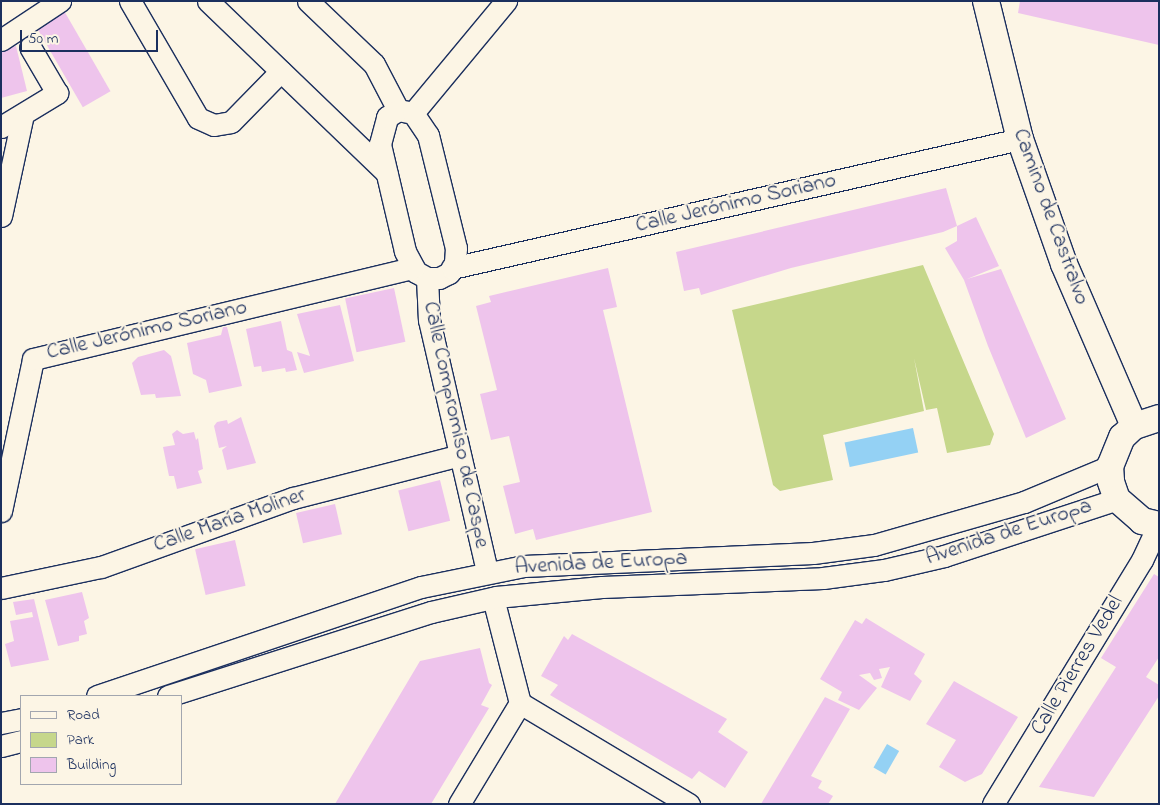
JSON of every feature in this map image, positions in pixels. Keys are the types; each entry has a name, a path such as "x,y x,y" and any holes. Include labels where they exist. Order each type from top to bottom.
{"street":[{"path":"1,40 60,1"},
{"path":"130,1 198,118 214,124 231,122 281,71"},
{"path":"208,1 387,173"},
{"path":"308,1 374,64 405,112 428,135 456,248 452,268"},
{"name":"Calle Compromiso de Caspe","path":"487,572 420,273 405,251 380,144 382,128 387,117 405,112 506,1"},
{"name":"Camino de Castralvo","path":"986,1 1020,139 1064,264 1134,426"},
{"path":"1,127 57,93 30,47"},
{"path":"1,216 23,114"},
{"name":"Calle Jerónimo Soriano","path":"1,511 33,359 420,273 439,278 452,268 1020,139"},
{"path":"1159,418 1134,426 1122,437 1110,466 1117,499 1142,521 1159,525"},
{"name":"Calle María Moliner","path":"1,588 101,567 293,498 460,455"},
{"name":"Avenida de Europa","path":"100,695 421,587 487,572 592,562 813,553 874,545 1024,502 1110,466"},
{"name":"Avenida de Europa","path":"171,695 431,612 493,598 602,587 823,578 884,570 944,556 1117,499"},
{"name":"Calle Pierres Vedel","path":"993,804 1142,560 1159,525"},
{"path":"493,598 520,703 688,804"},
{"path":"459,804 520,703"},
{"path":"1,723 20,718"},
{"path":"1,746 20,741"}],"green space":[{"path":"923,265 994,434 990,445 947,453 937,408 926,410 914,358 924,411 823,435 833,480 780,491 773,485 732,310"}],"water":[{"path":"913,428 918,452 850,467 845,443"},
{"path":"887,744 899,751 886,774 874,767"}],"building":[{"path":"1020,1 1159,1 1159,45 1018,13"},
{"path":"63,9 110,91 83,107 35,25"},
{"path":"16,46 27,91 1,98 1,50"},
{"path":"946,188 957,226 943,232 791,268 701,295 699,288 684,291 676,252"},
{"path":"976,217 999,266 967,279 1001,269 1066,419 1026,438 988,346 964,280 945,248 957,241 957,226"},
{"path":"608,268 617,307 603,310 652,512 536,540 533,529 515,534 503,486 520,482 509,436 491,440 480,394 497,390 476,306 491,302 489,296"},
{"path":"394,288 405,342 357,352 345,298"},
{"path":"340,305 354,361 304,373 297,352 310,356 297,314"},
{"path":"281,321 287,350 292,352 297,370 286,372 285,368 262,372 261,366 254,367 246,329"},
{"path":"223,327 227,327 242,386 209,393 206,380 193,374 187,343 221,335"},
{"path":"164,350 171,356 181,396 156,398 155,394 141,395 132,363 138,357"},
{"path":"241,417 256,463 227,470 222,450 227,446 219,448 214,426 217,422 227,420 228,424"},
{"path":"177,430 183,434 194,432 196,440 198,438 203,469 198,471 202,483 177,489 174,476 169,476 163,447 175,445 172,434"},
{"path":"440,480 450,521 408,531 398,490"},
{"path":"335,504 342,534 303,543 296,513"},
{"path":"235,540 246,586 206,595 195,549"},
{"path":"1154,574 1159,577 1159,657 1146,677 1159,685 1159,696 1094,797 1039,787 1116,667 1101,658"},
{"path":"82,592 89,618 84,621 87,634 79,636 79,641 58,646 45,600"},
{"path":"34,599 49,660 11,667 5,644 14,641 10,621 33,617 32,612 16,615 13,602"},
{"path":"866,618 925,654 914,674 922,681 910,701 881,687 890,667 879,669 882,678 874,680 870,673 859,675 877,688 859,710 838,700 842,692 820,679 855,620 862,624"},
{"path":"572,634 727,719 718,732 748,752 725,788 699,771 692,779 550,695 558,685 541,676 564,636 568,640"},
{"path":"480,648 489,683 492,685 481,705 489,708 431,804 335,804 420,661"},
{"path":"954,681 1018,717 982,774 965,782 939,767 956,740 926,724"},
{"path":"825,697 850,709 811,776 822,781 818,788 833,796 828,804 761,804"}]}
